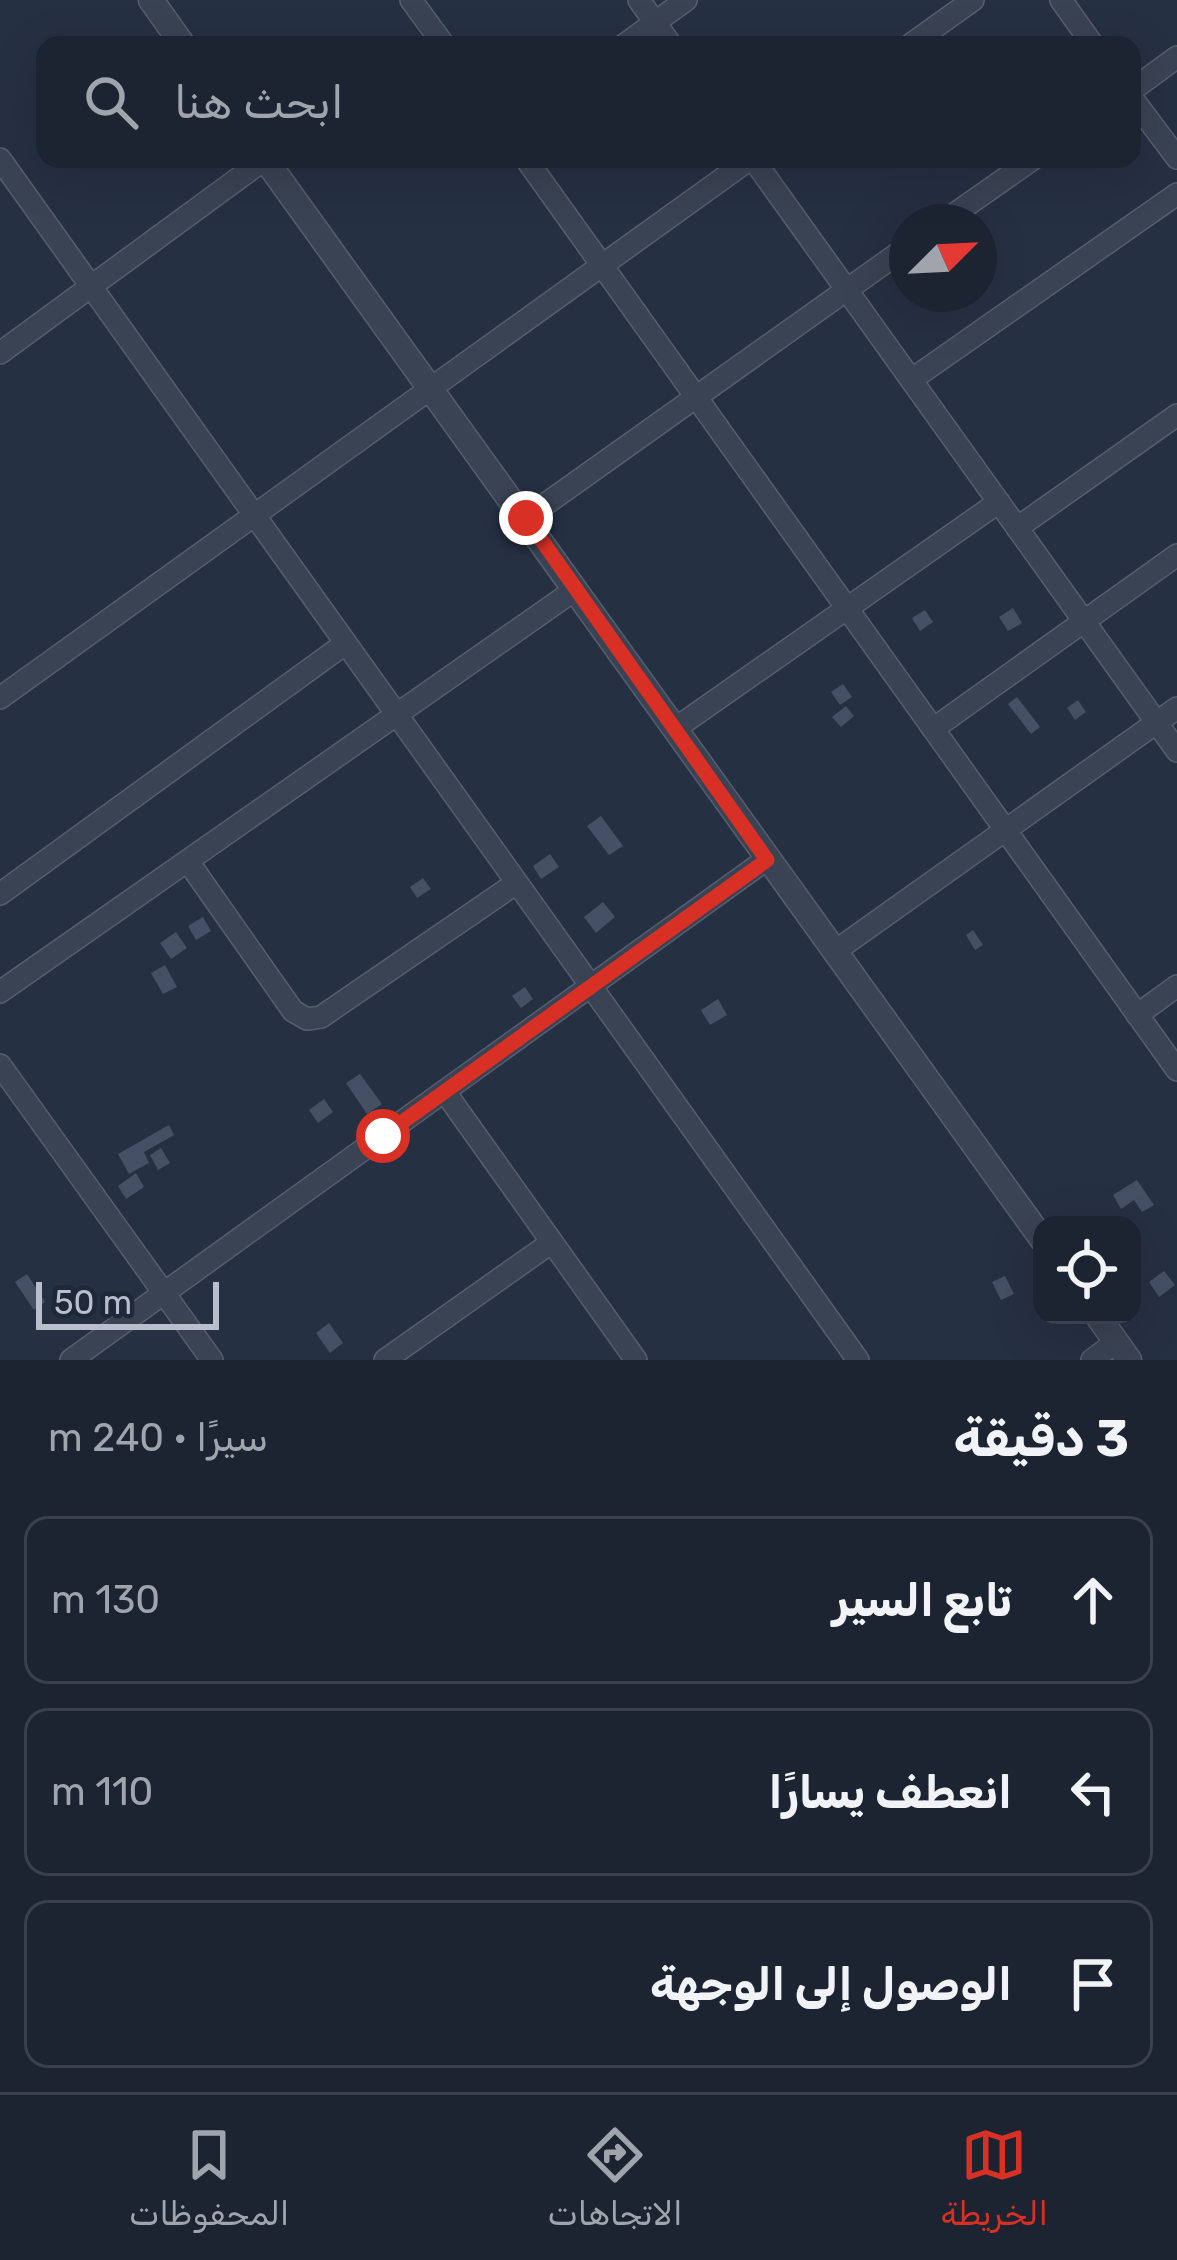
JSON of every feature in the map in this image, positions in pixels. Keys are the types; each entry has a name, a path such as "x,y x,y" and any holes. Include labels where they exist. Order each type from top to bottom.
{"street":[{"path":"151,0 177,36"},
{"path":"411,0 432,36"},
{"path":"639,0 665,36"},
{"path":"636,36 686,0"},
{"path":"923,36 973,0"},
{"path":"1061,0 1087,36"},
{"path":"1141,87 1177,57"},
{"path":"1141,107 1177,158"},
{"path":"0,159 858,1360"},
{"path":"0,353 253,168"},
{"path":"271,168 1033,1227"},
{"path":"532,168 1177,1070"},
{"path":"0,698 739,168"},
{"path":"758,168 1177,751"},
{"path":"969,204 1020,168"},
{"path":"911,380 1177,194"},
{"path":"526,518 889,260"},
{"path":"1017,528 1177,415"},
{"path":"676,728 999,502"},
{"path":"933,729 1177,555"},
{"path":"0,992 576,589"},
{"path":"0,894 346,643"},
{"path":"834,952 1177,708"},
{"path":"71,1360 767,860"},
{"path":"189,863 293,1011 307,1019 321,1017 514,884"},
{"path":"1137,1015 1177,986"},
{"path":"0,1065 212,1360"},
{"path":"445,1092 636,1360"},
{"path":"385,1360 552,1242"},
{"path":"1092,1360 1123,1351 1104,1324"}],"building":[{"path":"1013,608 1022,623 1008,631 999,617"},
{"path":"925,610 933,622 920,631 912,618"},
{"path":"843,684 852,697 840,705 831,692"},
{"path":"1017,697 1040,727 1031,734 1008,704"},
{"path":"1078,700 1086,712 1075,720 1067,708"},
{"path":"846,706 854,716 841,727 832,717"},
{"path":"601,816 623,846 609,855 587,826"},
{"path":"550,854 559,867 541,879 533,866"},
{"path":"423,878 431,889 417,898 410,887"},
{"path":"603,902 615,917 596,933 584,917"},
{"path":"203,917 211,931 196,940 188,926"},
{"path":"973,930 983,945 975,950 966,935"},
{"path":"176,932 187,948 171,959 160,943"},
{"path":"165,965 177,987 163,994 151,973"},
{"path":"525,987 533,999 521,1008 512,996"},
{"path":"718,999 727,1015 710,1025 701,1010"},
{"path":"360,1074 382,1104 367,1114 346,1083"},
{"path":"324,1099 333,1112 318,1123 309,1110"},
{"path":"169,1125 174,1135 144,1152 149,1163 129,1174 118,1154"},
{"path":"161,1148 170,1163 158,1170 150,1155"},
{"path":"136,1173 144,1187 126,1199 118,1186"},
{"path":"1137,1180 1154,1205 1142,1212 1134,1200 1121,1209 1113,1195"},
{"path":"1164,1271 1175,1285 1159,1297 1149,1282"},
{"path":"27,1274 45,1302 34,1310 15,1282"},
{"path":"1005,1276 1014,1294 1001,1300 992,1282"},
{"path":"329,1323 343,1343 330,1353 316,1333"}],"route":[{"path":"383,1136 767,860 526,518"}]}
